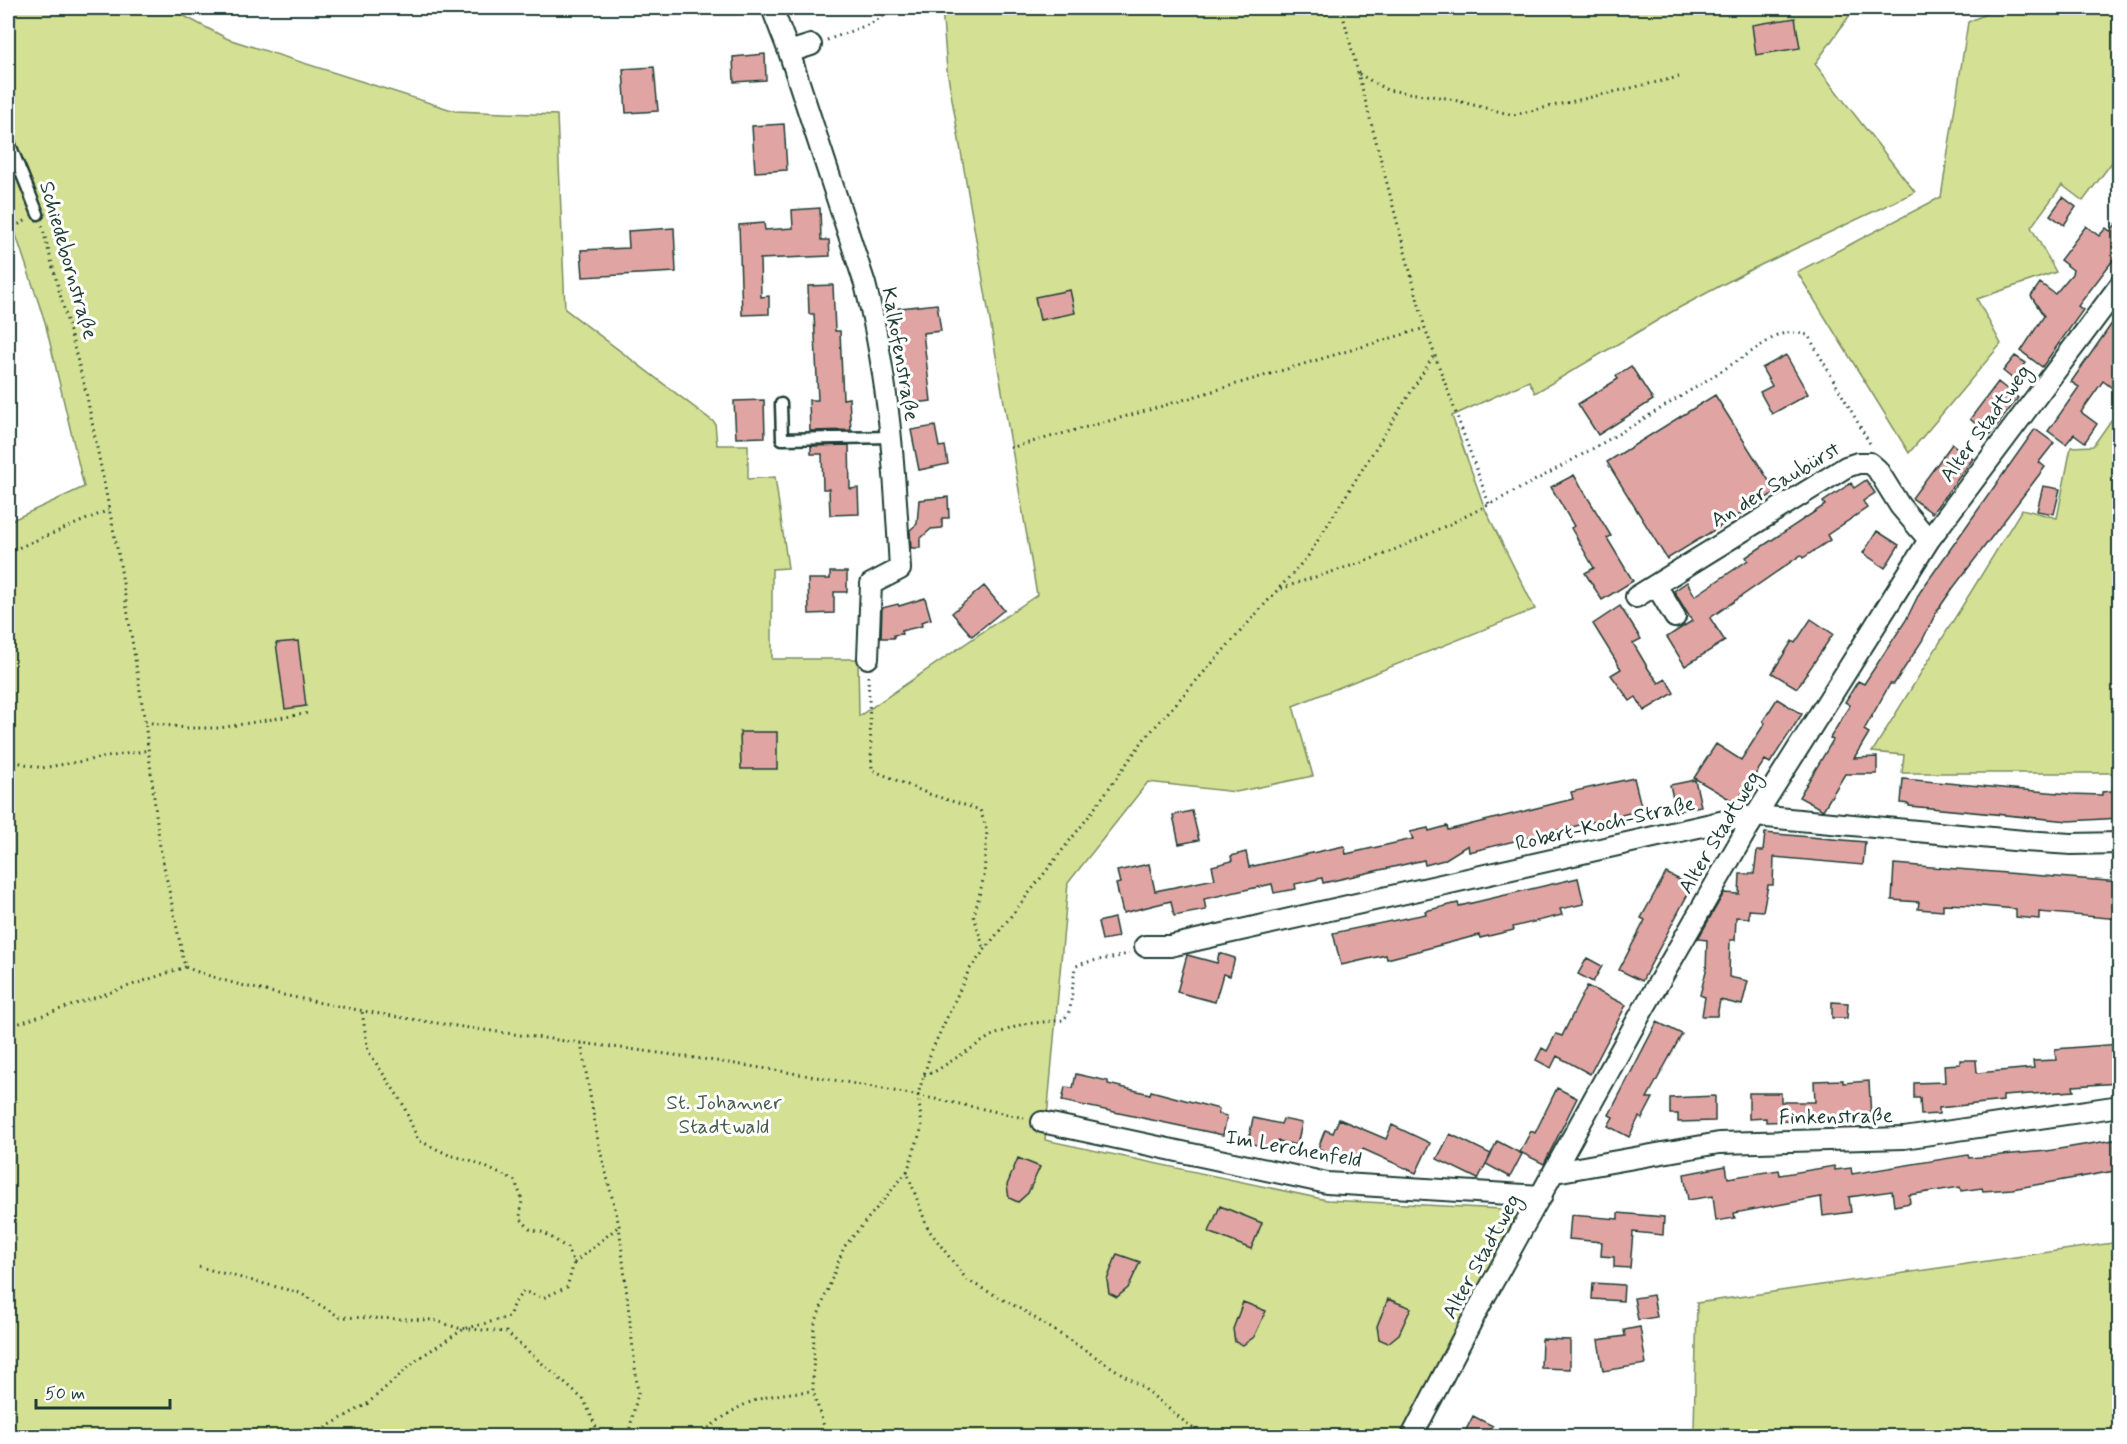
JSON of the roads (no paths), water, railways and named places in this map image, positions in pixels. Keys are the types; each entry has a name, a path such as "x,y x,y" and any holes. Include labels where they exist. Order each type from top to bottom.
{"street":[{"name":"Kalkofenstraße","path":"772,8 789,52 865,284 872,312 892,437 900,569 871,584 868,658"},
{"path":"789,52 811,45"},
{"name":"Alter Stadtweg","path":"1412,1437 1478,1309 1640,1015 1756,816 1929,540 2120,285"},
{"name":"An der Saubürst","path":"1636,597 1846,467 1858,463 1870,463 1877,469 1900,507 1929,540"},
{"path":"1656,585 1675,617"},
{"name":"Robert-Koch-Straße","path":"1144,946 1170,946 1738,818 1756,816 2024,842 2120,843"},
{"name":"Finkenstraße","path":"1555,1172 1719,1143 1904,1138 2120,1106"},
{"name":"Im Lerchenfeld","path":"1042,1122 1327,1183 1542,1196"}],"lane":[{"name":"Schiedebornstraße","path":"8,140 39,214"},
{"path":"781,404 782,439 892,437"}],"park label":[{"name":"St. Johanner Stadtwald","path":"724,1114"}]}
